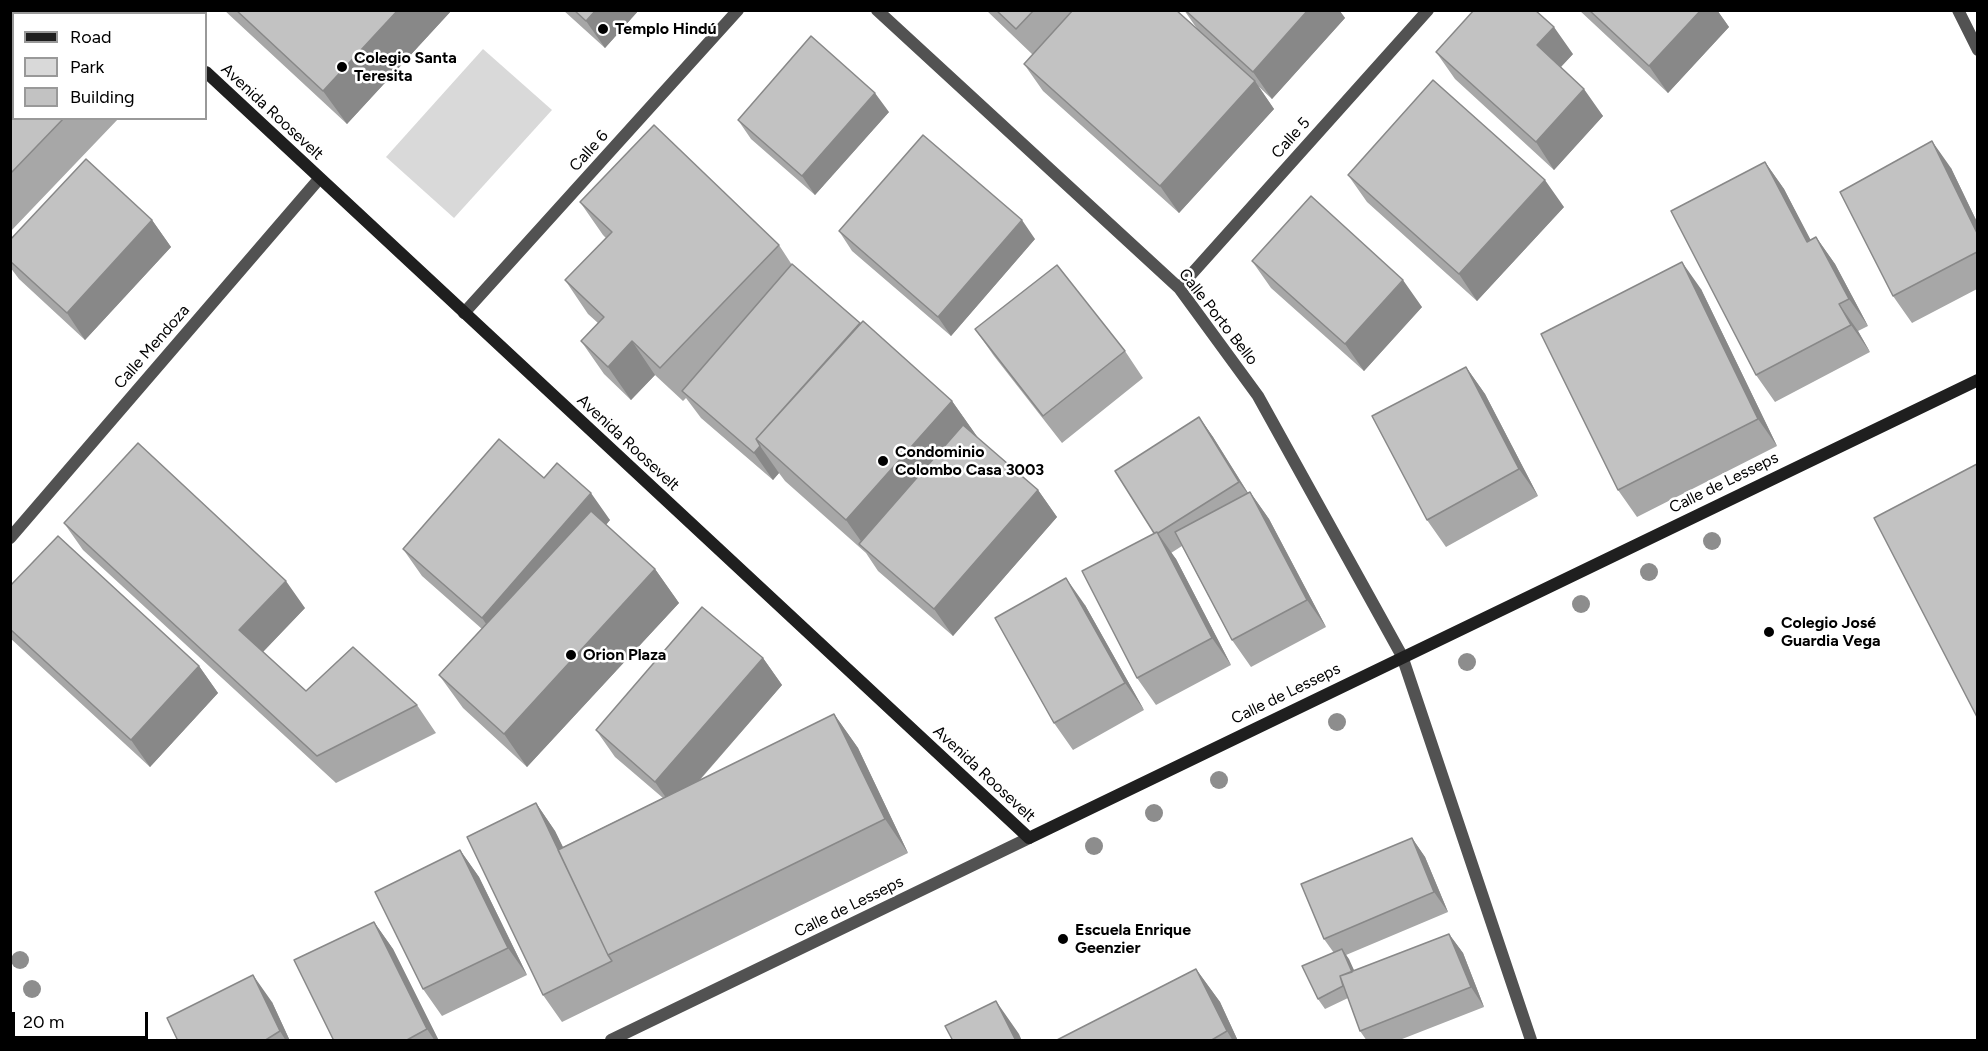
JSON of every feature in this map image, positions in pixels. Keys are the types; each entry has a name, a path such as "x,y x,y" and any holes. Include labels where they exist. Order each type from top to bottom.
{"main road":[{"name":"Avenida Roosevelt","path":"207,73 1029,838"},
{"name":"Calle de Lesseps","path":"1029,838 1977,380"}],"street":[{"name":"Calle 6","path":"464,313 738,10"},
{"name":"Calle Porto Bello","path":"877,10 1179,288 1257,396 1402,656 1531,1041"},
{"name":"Calle 5","path":"1179,288 1428,10"},
{"path":"1958,10 1977,50"},
{"name":"Calle Mendoza","path":"10,538 319,179"},
{"name":"Calle de Lesseps","path":"610,1041 1029,838"}],"green space":[{"path":"483,49 552,110 454,218 386,157"}],"building":[{"path":"10,10 67,10 69,12 12,12 12,120 62,120 10,174"},
{"path":"236,10 398,10 323,91"},
{"path":"574,10 596,10 586,21"},
{"path":"996,10 1034,10 1016,29"},
{"path":"1073,10 1176,10 1255,81 1160,186 1024,64"},
{"path":"1185,10 1308,10 1253,72"},
{"path":"1474,10 1535,10 1554,27 1537,45 1584,89 1536,142 1436,52"},
{"path":"1589,10 1701,10 1649,66"},
{"path":"811,36 875,93 802,176 738,120"},
{"path":"1433,80 1545,180 1459,274 1348,175"},
{"path":"654,125 779,245 660,368 632,341 608,367 581,341 604,317 565,280 612,232 580,202"},
{"path":"923,135 1022,220 938,317 839,231"},
{"path":"1932,141 1977,233 1977,252 1893,296 1840,192"},
{"path":"86,159 152,220 67,313 10,261 10,240"},
{"path":"1765,162 1807,242 1816,237 1849,299 1839,304 1851,325 1756,375 1671,211"},
{"path":"1311,196 1403,280 1345,344 1252,261"},
{"path":"1682,262 1758,419 1618,490 1541,334"},
{"path":"792,264 860,323 756,439 760,446 754,453 682,391"},
{"path":"1057,265 1125,351 1043,416 975,329"},
{"path":"863,321 952,401 846,520 756,439"},
{"path":"1466,367 1519,469 1427,520 1372,416"},
{"path":"1199,417 1239,482 1158,533 1154,533 1115,471"},
{"path":"963,425 1038,490 934,609 859,544"},
{"path":"499,439 544,478 557,463 591,493 482,618 403,549"},
{"path":"138,443 286,581 239,630 306,691 353,647 417,705 317,756 64,523"},
{"path":"1977,464 1977,717 1874,518"},
{"path":"1250,492 1307,600 1232,640 1175,532"},
{"path":"591,511 655,569 504,734 439,675"},
{"path":"1157,532 1212,638 1137,678 1082,571"},
{"path":"58,536 199,666 131,740 10,629 10,586"},
{"path":"1066,578 1125,683 1054,723 995,618"},
{"path":"702,607 763,658 655,782 596,730"},
{"path":"834,714 885,819 608,955 558,850"},
{"path":"536,803 612,961 543,995 467,837"},
{"path":"1412,838 1434,892 1324,939 1301,884"},
{"path":"460,850 508,948 423,989 375,892"},
{"path":"374,922 427,1029 405,1041 334,1041 294,960"},
{"path":"1449,934 1471,987 1360,1031 1340,976"},
{"path":"1342,949 1352,972 1340,976 1343,986 1318,999 1302,966"},
{"path":"1196,969 1227,1031 1210,1041 1055,1041"},
{"path":"253,975 280,1031 264,1041 178,1041 167,1018"},
{"path":"996,1001 1016,1041 953,1041 945,1026"}],"place":[{"name":"Templo Hindú","path":"603,29"},
{"name":"Colegio Santa Teresita","path":"342,67"},
{"name":"Condominio Colombo Casa 3003","path":"883,461"},
{"name":"Colegio José Guardia Vega","path":"1769,632"},
{"name":"Orion Plaza","path":"571,655"},
{"name":"Escuela Enrique Geenzier","path":"1063,939"}]}
